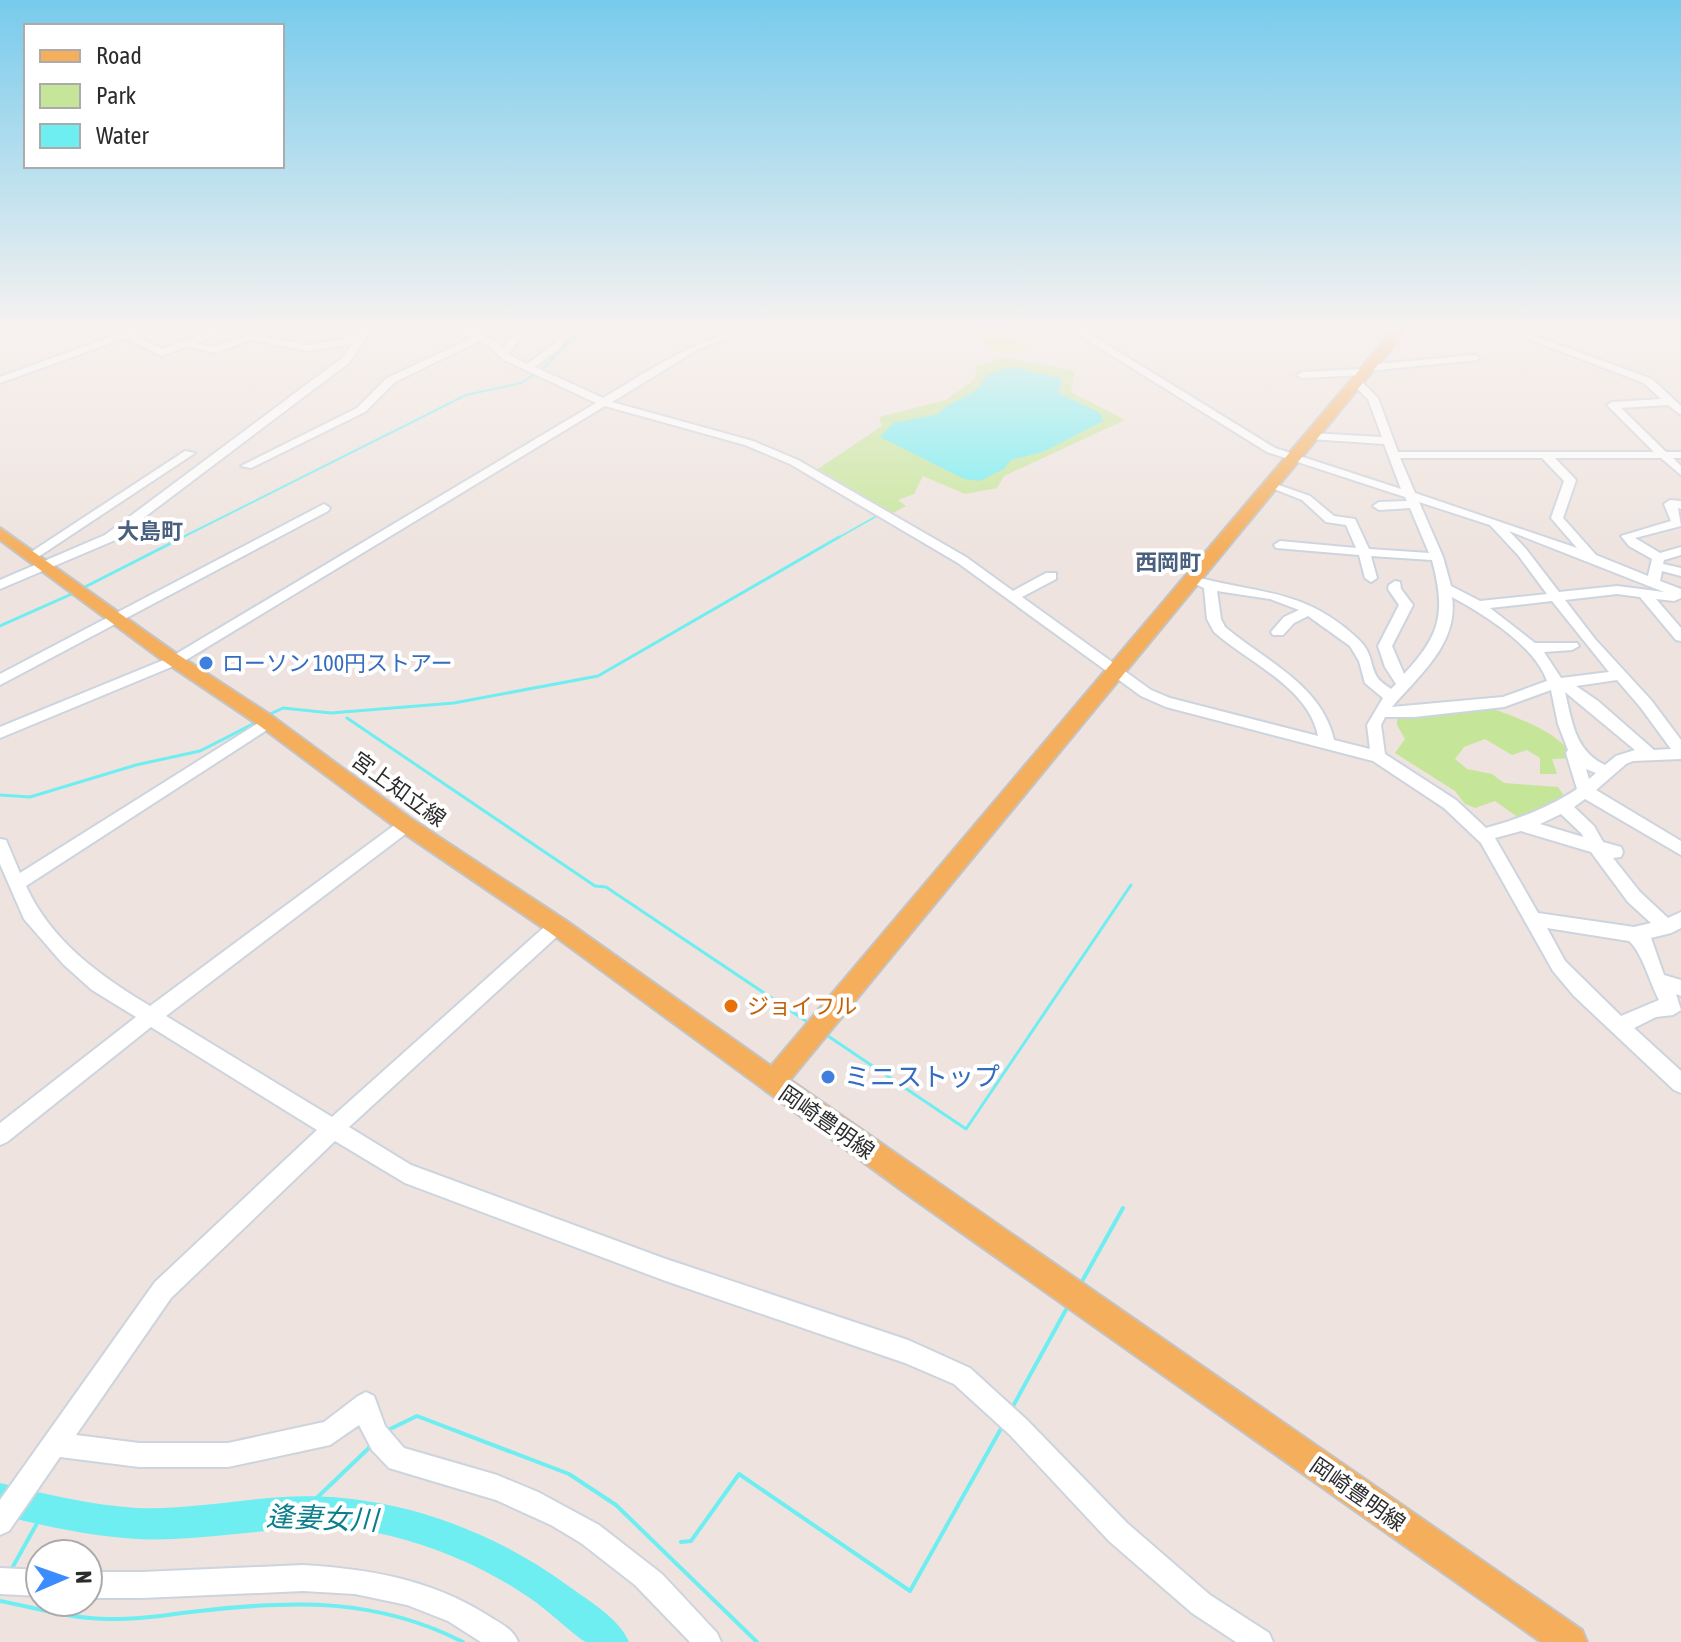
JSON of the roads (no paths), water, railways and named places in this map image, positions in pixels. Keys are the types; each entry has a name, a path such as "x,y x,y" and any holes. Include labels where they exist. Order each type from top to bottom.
{"main road":[{"name":"岡崎豊明線","path":"1339,402 1270,485 1201,583 1117,670 772,1083 1570,1642"},
{"name":"宮上知立線","path":"0,533 268,722 406,825 557,926 772,1083"}],"street":[{"path":"38,561 109,538 291,402"},
{"path":"247,466 361,410 369,402"},
{"path":"602,402 776,453 962,560 1146,693 1166,702 1378,757 1450,804 1484,835 1559,966 1619,1027 1680,1081"},
{"path":"1190,402 1261,446 1412,500 1495,523 1592,557 1648,588 1681,596"},
{"path":"1374,402 1437,557 1445,588 1446,620 1438,643 1374,725 1378,757"},
{"path":"1681,412 1670,402 1612,405 1681,472"},
{"path":"0,733 176,660 605,403"},
{"path":"1310,436 1388,441"},
{"path":"0,585 189,453"},
{"path":"1394,455 1681,455"},
{"path":"1547,457 1570,480 1557,518 1592,557"},
{"path":"1270,485 1306,498 1330,519 1351,522 1371,578"},
{"path":"1379,506 1412,500"},
{"path":"1681,505 1670,504 1678,523 1627,536 1657,562 1681,572"},
{"path":"0,680 324,508"},
{"path":"1495,523 1522,552 1590,642 1621,675 1678,756"},
{"path":"1648,588 1657,562 1681,549 1659,527"},
{"path":"1280,545 1437,557"},
{"path":"1014,596 1051,576"},
{"path":"1201,583 1292,602 1308,611 1356,643 1366,658 1370,680 1393,698"},
{"path":"1201,583 1219,629 1294,688 1315,709 1327,742"},
{"path":"1395,585 1394,589 1406,605 1385,646 1392,667 1404,685"},
{"path":"1445,588 1481,605 1543,660 1558,683 1585,791 1681,849"},
{"path":"1481,605 1648,588"},
{"path":"1648,588 1681,637"},
{"path":"1278,632 1289,620 1308,611"},
{"path":"1530,648 1572,646"},
{"path":"1382,712 1414,712 1504,702 1558,683 1621,675"},
{"path":"1558,683 1593,705 1650,755"},
{"path":"16,884 268,722"},
{"path":"1574,753 1597,770 1607,772"},
{"path":"1484,835 1521,825 1563,806 1621,760 1632,756 1678,756"},
{"path":"1563,806 1588,830 1596,848 1634,897 1674,923"},
{"path":"0,1135 151,1016 406,825"},
{"path":"1521,825 1615,852"},
{"path":"0,845 30,914 69,959 98,984 405,1173 663,1269 908,1352 962,1376 1018,1427 1118,1532 1201,1604 1260,1642"},
{"path":"1532,919 1634,934 1674,923"},
{"path":"0,1522 163,1290 333,1129 557,926"},
{"path":"1619,1027 1654,1009 1673,1007 1658,981 1645,944 1634,934"},
{"path":"1658,981 1681,988"},
{"path":"53,1444 139,1455 228,1455 330,1433 366,1404 369,1425 398,1459 468,1477 534,1503 584,1532 645,1576 708,1642"},
{"path":"104,1586 127,1587 275,1576 320,1577 378,1584 423,1597 465,1617 505,1642"},
{"path":"0,1581 24,1582"}],"water":[{"path":"1077,402 1100,413 1103,421 1043,452 1011,460 1004,469 980,481 964,479 880,437 893,423 938,414 950,404"}],"waterway":[{"path":"179,539 453,402"},
{"path":"836,539 875,517"},
{"path":"81,589 183,537"},
{"path":"266,716 283,708 331,713 454,703 598,676 839,537"},
{"path":"0,626 74,593"},
{"path":"347,718 595,886 606,887 809,1023"},
{"path":"0,795 30,797 136,765 200,751 257,722"},
{"path":"825,1034 966,1129 1131,885"},
{"path":"1080,1285 1123,1208"},
{"path":"1012,1408 1068,1306"},
{"path":"388,1430 417,1416 569,1474 616,1505 757,1642"},
{"path":"681,1542 691,1541 739,1474 910,1591 1003,1425"},
{"path":"303,1511 371,1446"},
{"name":"逢妻女川","path":"0,1499 78,1516 138,1524 301,1512 345,1513 387,1520 469,1546 507,1566 544,1588 612,1642"},
{"path":"11,1570 45,1509"},
{"path":"0,1601 95,1619 143,1618 269,1605 334,1606 399,1617 463,1642"}],"place":[{"name":"ローソン 100円ストアー","path":"206,663"},
{"name":"ジョイフル","path":"731,1006"},
{"name":"ミニストップ","path":"828,1077"}],"district":[{"name":"大島町","path":"150,531"},
{"name":"西岡町","path":"1168,562"}]}
